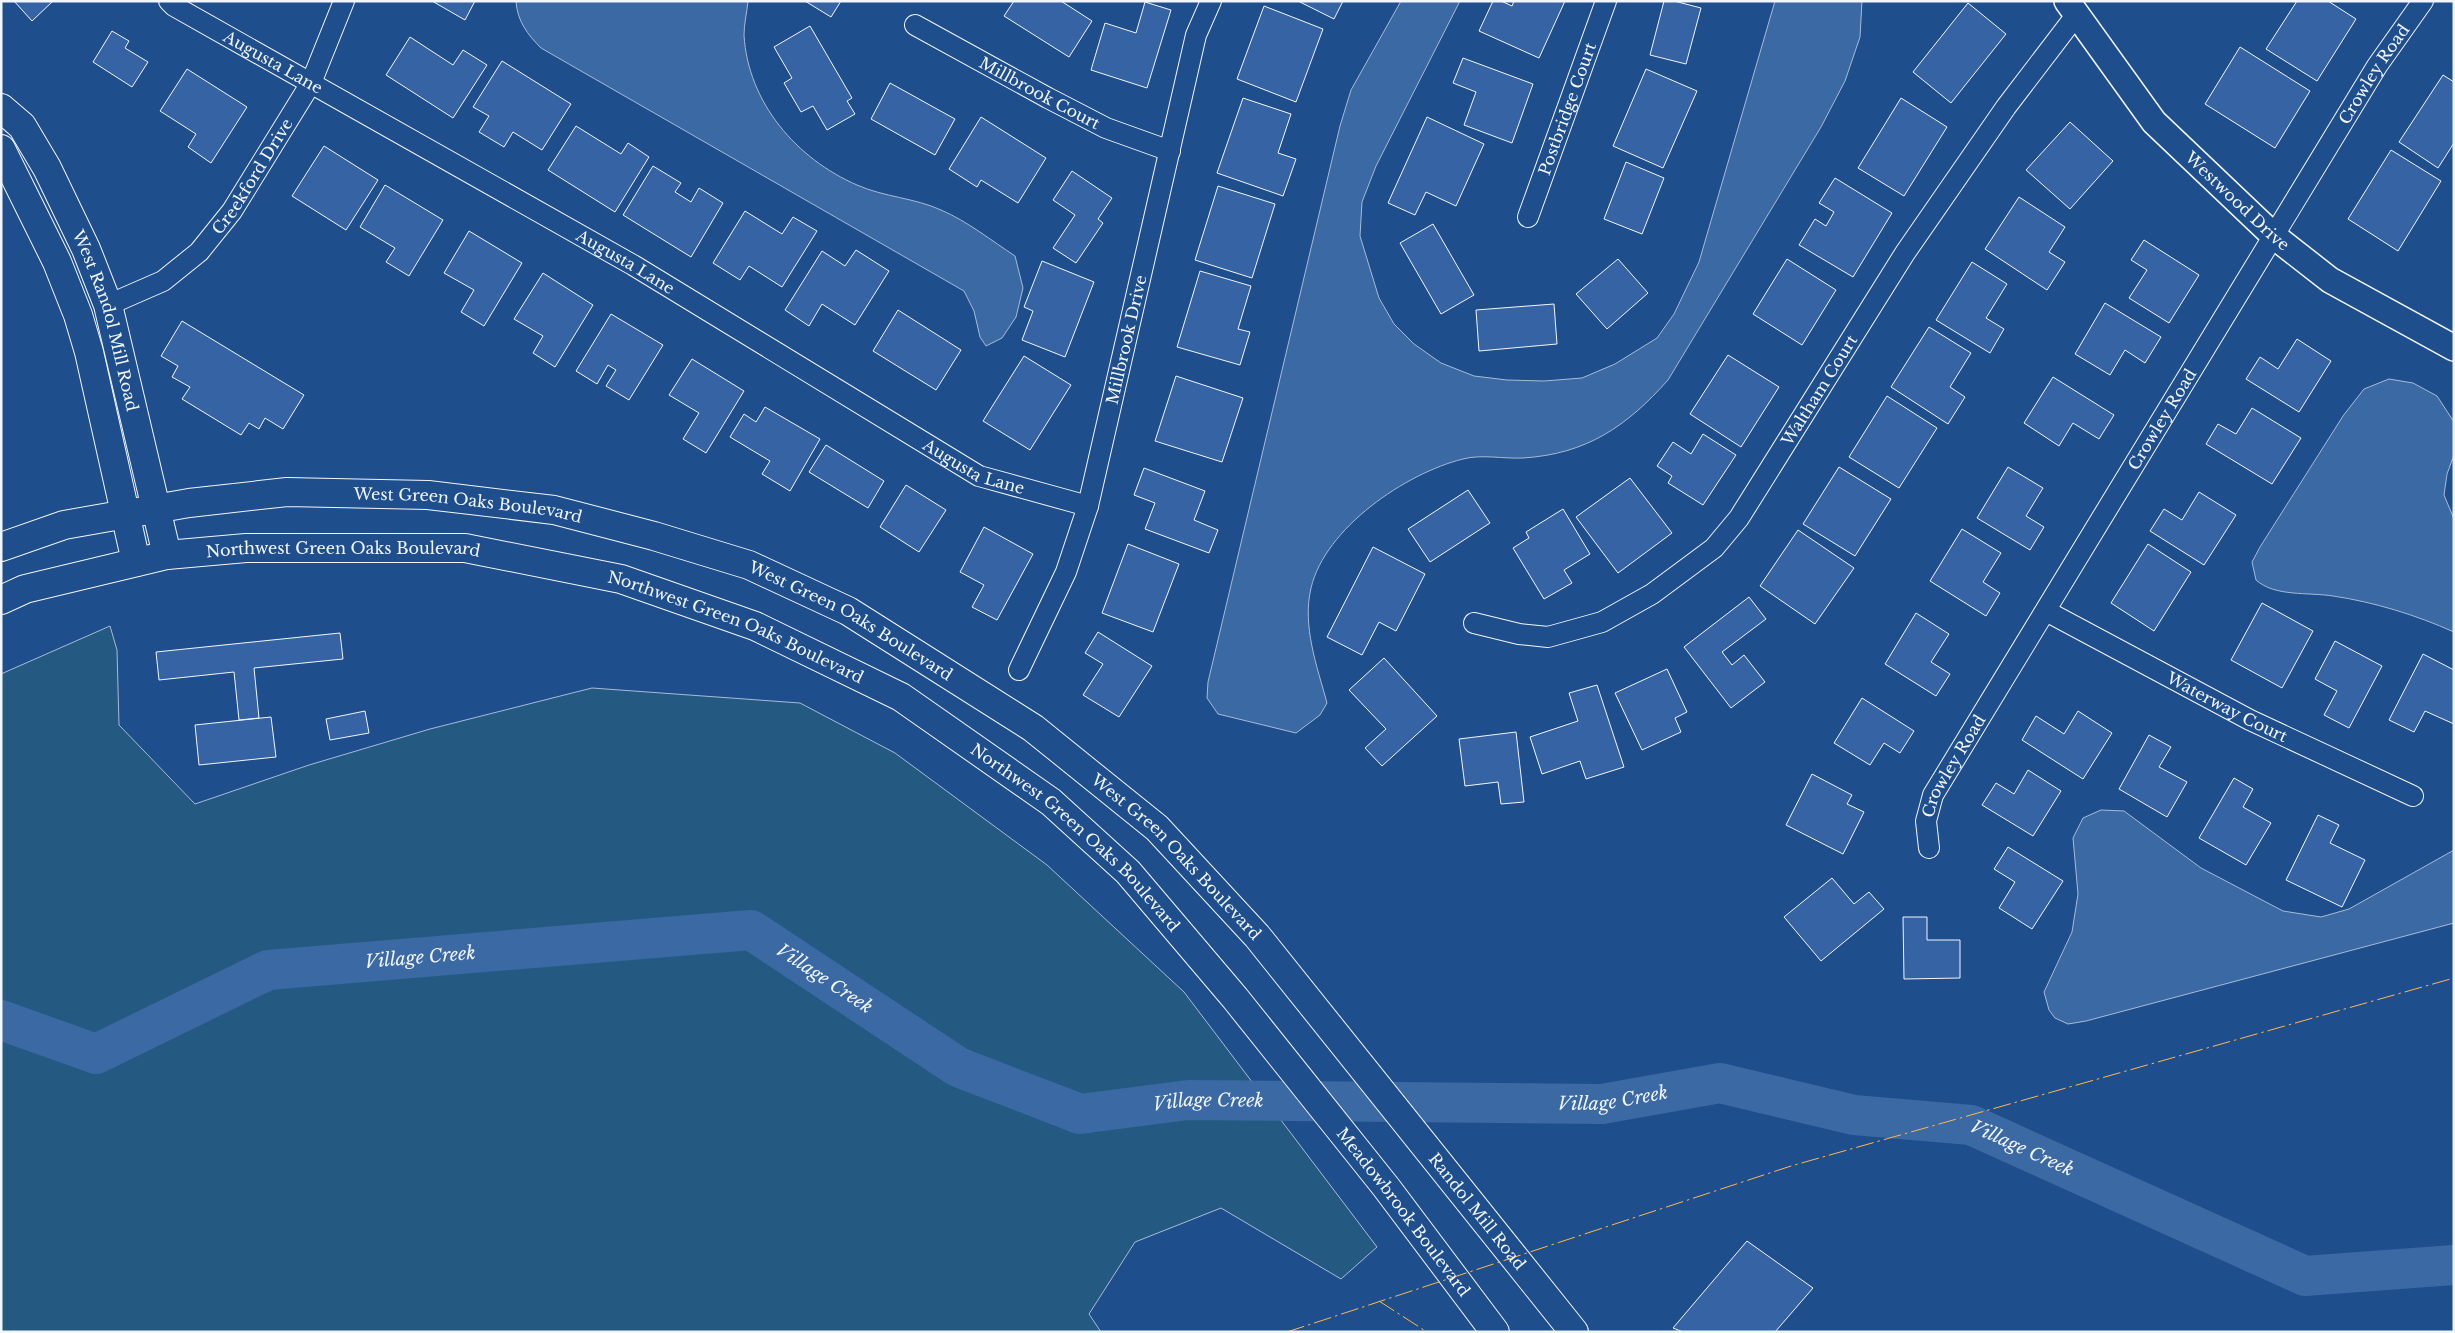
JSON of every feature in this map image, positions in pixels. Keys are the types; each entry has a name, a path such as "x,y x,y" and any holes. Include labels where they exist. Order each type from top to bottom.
{"main road":[{"name":"West Randol Mill Road","path":"1,108 22,126 47,168 86,249 108,306 167,555"},
{"name":"West Randol Mill Road","path":"1,148 57,262 78,315 91,362 136,562"},
{"name":"West Green Oaks Boulevard","path":"157,508 287,492 428,495 554,510 654,536 749,565 848,611 1033,728 1157,828 1257,936 1382,1091"},
{"path":"1,547 64,525 157,508"},
{"name":"Northwest Green Oaks Boulevard","path":"1,600 25,589 167,555 246,548 465,548 621,579 755,626 901,697 1051,802 1128,872 1235,998 1310,1092"},
{"name":"Randol Mill Road","path":"1382,1091 1574,1332"},
{"name":"Meadowbrook Boulevard","path":"1310,1092 1386,1187 1496,1332"}],"street":[{"name":"Augusta Lane","path":"169,1 633,265 979,476 1088,506"},
{"name":"Creekford Drive","path":"108,306 163,281 199,252 232,211 311,83 344,1"},
{"name":"Millbrook Drive","path":"1019,670 1066,572 1088,506 1196,35 1211,1"},
{"name":"Postbridge Court","path":"1528,217 1606,1"},
{"name":"Crowley Road","path":"1929,848 1926,821 1933,795 2275,237 2377,66 2423,1"},
{"name":"Westwood Drive","path":"2072,8 2154,122 2275,237 2330,280 2454,348"},
{"name":"Waltham Court","path":"1474,623 1519,634 1548,637 1602,622 1652,594 1714,548 1739,518 1905,253 2072,8"},
{"name":"Millbrook Court","path":"915,24 1106,128 1170,151"},
{"name":"Waterway Court","path":"2046,611 2250,720 2412,796"}],"shaded area":[{"path":"516,1 748,1 744,35 748,60 755,83 766,105 780,126 796,144 835,174 867,189 941,210 970,225 1015,256 1023,288 1016,317 1002,338 986,346 980,337 974,311 964,291 541,48 524,27 518,15"},
{"path":"1401,1 1460,1 1376,166 1362,202 1360,236 1379,298 1394,324 1414,344 1441,363 1474,376 1507,380 1544,381 1582,378 1615,364 1657,338 1674,314 1699,262 1775,1 1862,1 1860,37 1845,81 1821,127 1668,380 1653,396 1621,424 1604,435 1567,451 1523,458 1485,457 1463,459 1417,477 1371,506 1333,544 1319,566 1311,588 1308,617 1315,660 1327,703 1320,715 1296,733 1218,714 1207,698 1208,682 1340,126 1351,90"},
{"path":"2389,379 2413,383 2437,396 2454,422 2454,455 2447,474 2444,495 2454,519 2454,632 2425,620 2379,606 2333,596 2282,591 2273,589 2256,580 2252,562 2343,416 2364,389"},
{"path":"110,626 117,650 119,725 195,804 309,765 430,729 592,688 800,703 895,753 1047,865 1184,992 1377,1247 1341,1279 1221,1208 1135,1242 1089,1314 1101,1332 1,1332 1,674"},
{"path":"2101,810 2124,811 2201,868 2283,911 2321,917 2349,909 2454,850 2454,923 2086,1021 2068,1024 2055,1018 2049,1010 2044,992 2072,932 2078,894 2073,838 2083,818"}],"building":[{"path":"14,1 53,1 32,21"},
{"path":"432,1 475,1 465,20"},
{"path":"805,1 841,1 831,17"},
{"path":"1014,1 1061,1 1092,21 1069,57 1004,16"},
{"path":"1298,1 1343,1 1334,19"},
{"path":"1493,1 1501,1 1512,6 1514,1 1565,1 1539,58 1479,31"},
{"path":"1664,1 1674,1 1701,8 1686,64 1650,55"},
{"path":"2297,1 2328,1 2356,19 2317,81 2266,49"},
{"path":"1145,2 1171,10 1147,88 1091,70 1105,23 1136,33"},
{"path":"1968,3 2006,34 1951,103 1913,72"},
{"path":"1264,6 1323,29 1296,102 1237,79"},
{"path":"810,26 852,98 847,101 855,114 827,130 813,106 801,112 784,83 792,78 774,47"},
{"path":"112,31 129,41 125,48 148,62 132,87 93,62"},
{"path":"410,37 453,65 463,50 487,65 453,118 386,75"},
{"path":"2240,47 2310,91 2275,148 2205,104"},
{"path":"1463,58 1533,84 1512,143 1464,125 1476,92 1453,83"},
{"path":"502,61 571,104 542,150 513,132 504,147 479,132 489,116 473,107"},
{"path":"187,69 247,107 211,163 188,147 196,134 160,111"},
{"path":"1646,69 1697,91 1663,168 1613,146"},
{"path":"2443,75 2454,82 2454,143 2438,168 2399,142"},
{"path":"890,83 955,119 935,155 871,119"},
{"path":"1243,98 1291,114 1278,153 1296,159 1283,196 1217,173"},
{"path":"1901,98 1947,127 1904,196 1858,168"},
{"path":"981,117 1046,158 1018,203 981,180 977,187 949,169"},
{"path":"1427,117 1484,144 1456,206 1426,192 1415,215 1388,203"},
{"path":"2070,122 2113,161 2070,209 2026,170"},
{"path":"576,126 621,154 628,143 649,157 615,212 548,170"},
{"path":"324,146 378,180 346,230 292,196"},
{"path":"2391,150 2441,181 2398,251 2348,219"},
{"path":"1626,162 1664,178 1642,234 1604,219"},
{"path":"653,166 681,183 675,192 691,202 699,188 723,203 691,257 623,215"},
{"path":"1072,171 1112,198 1098,219 1103,223 1076,263 1053,248 1075,215 1053,200"},
{"path":"1835,178 1892,213 1853,277 1799,245 1815,219 1826,226 1834,212 1819,203"},
{"path":"385,185 443,220 409,276 386,262 395,248 360,227"},
{"path":"1218,186 1275,204 1252,278 1195,260"},
{"path":"2019,197 2065,227 2049,252 2065,262 2047,290 1985,249"},
{"path":"745,211 782,234 793,217 817,231 782,287 749,266 740,280 713,263"},
{"path":"1433,224 1474,295 1441,314 1400,243"},
{"path":"469,231 522,263 484,326 461,312 474,290 444,273"},
{"path":"2144,240 2199,275 2169,323 2129,298 2147,270 2131,260"},
{"path":"856,250 889,271 855,325 822,304 809,326 785,310 822,251 845,266"},
{"path":"1618,259 1648,293 1607,329 1576,294"},
{"path":"1787,259 1836,290 1802,345 1753,314"},
{"path":"1042,261 1094,282 1065,357 1022,340 1033,311 1024,307"},
{"path":"1972,262 2007,284 1986,318 2004,329 1990,353 1936,320"},
{"path":"1200,271 1251,286 1238,329 1250,332 1240,365 1177,347"},
{"path":"543,273 593,305 555,367 533,353 543,336 514,319"},
{"path":"2105,303 2161,337 2145,363 2125,350 2110,375 2075,354"},
{"path":"1554,304 1557,344 1479,351 1476,310"},
{"path":"898,310 961,350 936,390 873,351"},
{"path":"611,314 663,345 629,400 606,386 616,370 608,365 597,384 576,371"},
{"path":"182,321 304,395 283,429 265,418 259,429 249,423 241,435 182,399 190,387 172,377 178,366 161,356"},
{"path":"1929,327 1971,353 1950,387 1965,397 1948,424 1891,387"},
{"path":"2297,339 2331,361 2299,412 2246,379 2260,357 2278,369"},
{"path":"1728,355 1779,387 1741,447 1690,414"},
{"path":"1024,356 1071,385 1030,450 983,421"},
{"path":"692,359 744,391 706,453 683,439 699,413 669,395"},
{"path":"1176,376 1243,398 1222,462 1155,441"},
{"path":"2053,377 2114,415 2099,439 2073,423 2059,446 2024,423"},
{"path":"1887,396 1937,428 1899,488 1849,457"},
{"path":"765,407 820,439 790,491 762,474 770,461 730,437 744,414 756,422"},
{"path":"2252,408 2301,438 2272,484 2206,444 2218,424 2236,434"},
{"path":"1703,434 1736,455 1703,505 1668,483 1672,476 1657,466 1673,442 1691,454"},
{"path":"826,445 884,481 868,508 809,472"},
{"path":"1839,467 1891,499 1855,556 1803,524"},
{"path":"2008,467 2043,488 2026,516 2044,527 2030,550 1977,518"},
{"path":"1144,468 1205,491 1194,520 1218,530 1209,553 1145,529 1155,503 1134,495"},
{"path":"1630,478 1672,533 1618,573 1576,517"},
{"path":"906,485 946,510 919,552 880,527"},
{"path":"1468,490 1490,523 1430,562 1408,529"},
{"path":"2199,492 2236,515 2204,565 2150,531 2164,509 2182,520"},
{"path":"1563,509 1590,554 1564,570 1572,583 1544,599 1513,548 1529,538 1526,532"},
{"path":"984,527 1033,554 997,620 972,607 984,585 960,572"},
{"path":"1962,529 2001,553 1983,582 2000,593 1986,616 1930,581"},
{"path":"1798,530 1854,568 1815,624 1760,586"},
{"path":"1128,544 1179,564 1153,632 1102,613"},
{"path":"2148,544 2191,572 2154,631 2111,603"},
{"path":"1373,547 1425,574 1396,631 1379,622 1362,655 1327,637"},
{"path":"1749,597 1766,619 1722,652 1732,665 1744,655 1765,682 1731,708 1684,647"},
{"path":"2262,603 2313,631 2282,688 2231,660"},
{"path":"1916,613 1949,634 1931,662 1950,674 1936,696 1885,664"},
{"path":"1098,632 1152,666 1119,717 1083,695 1103,664 1085,653"},
{"path":"340,633 343,659 254,668 259,718 239,720 234,672 159,680 156,652"},
{"path":"2335,641 2382,666 2349,728 2324,715 2337,691 2315,679"},
{"path":"2423,654 2454,670 2454,724 2425,711 2414,732 2389,720"},
{"path":"1384,658 1437,716 1382,766 1365,748 1386,729 1349,690"},
{"path":"1667,669 1687,712 1675,718 1681,732 1642,750 1615,693"},
{"path":"1597,685 1624,767 1586,779 1580,761 1542,774 1530,737 1578,721 1569,693"},
{"path":"1862,698 1914,731 1900,753 1884,743 1870,765 1834,743"},
{"path":"365,711 369,733 330,740 326,719"},
{"path":"2078,711 2112,733 2083,779 2022,740 2036,716 2064,734"},
{"path":"271,717 276,757 199,765 195,725"},
{"path":"1516,732 1524,802 1501,804 1498,782 1465,786 1459,739"},
{"path":"2149,735 2171,747 2159,767 2187,782 2167,817 2119,789"},
{"path":"2028,770 2061,791 2033,836 1982,805 1996,783 2014,794"},
{"path":"1812,774 1852,795 1847,804 1864,812 1843,854 1786,825"},
{"path":"2234,778 2253,789 2243,807 2271,823 2246,865 2199,838"},
{"path":"2318,815 2339,825 2330,843 2365,860 2342,907 2286,880"},
{"path":"2008,847 2063,881 2032,929 1999,908 2015,882 1994,869"},
{"path":"1832,878 1854,904 1869,892 1884,909 1821,961 1784,917"},
{"path":"1903,917 1927,917 1927,940 1960,940 1960,978 1904,979"},
{"path":"1747,1241 1813,1288 1775,1332 1683,1332 1673,1328"}],"waterway":[{"name":"Village Creek","path":"1,1020 96,1054 268,970 751,930 958,1067 1080,1114 1188,1100 1602,1104 1720,1083 1854,1115 1971,1125 2305,1276 2454,1265"}],"power":[{"path":"1287,1332 1791,1166 2454,978"},
{"path":"1379,1301 1427,1332"}]}
